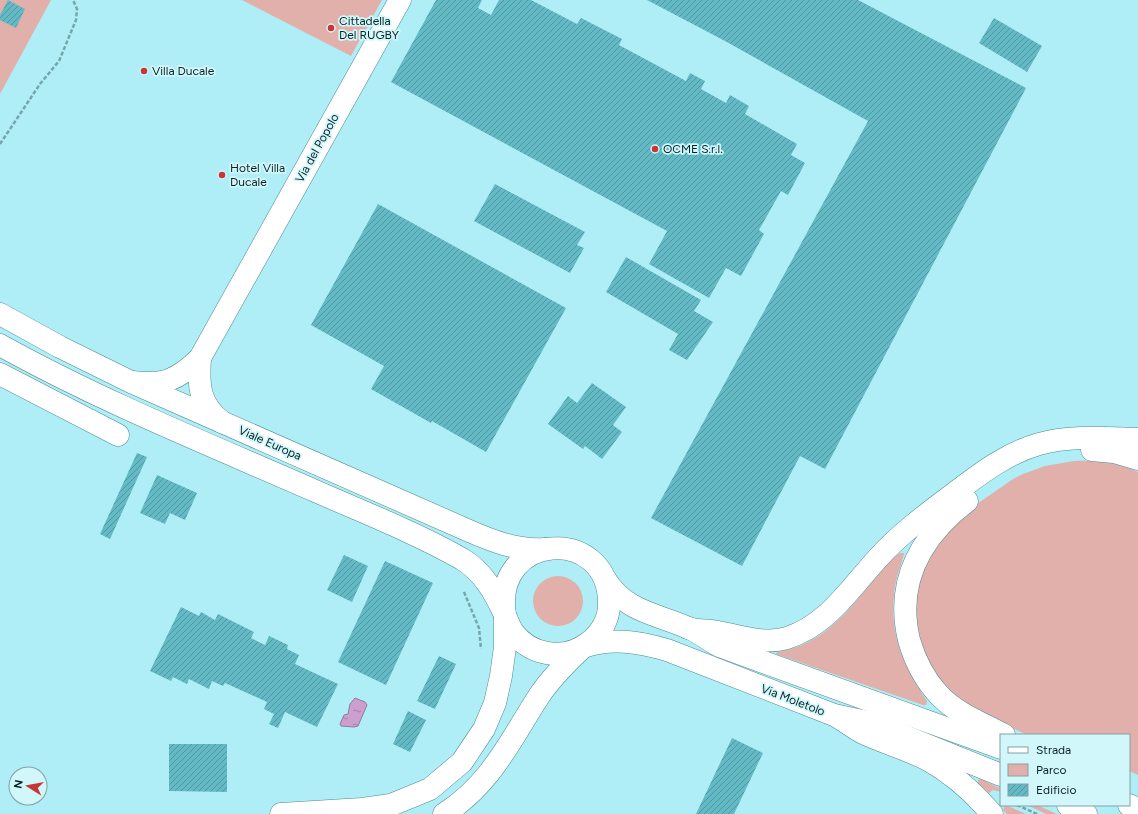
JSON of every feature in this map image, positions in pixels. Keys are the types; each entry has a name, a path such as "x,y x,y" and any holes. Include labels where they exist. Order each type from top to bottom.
{"main road":[{"name":"Via del Popolo","path":"131,382 148,384 160,383 175,378 200,358 400,0"},
{"name":"Viale Europa","path":"0,314 131,382 483,537 517,547 532,549 548,548"},
{"path":"0,345 132,411 370,515 455,555 468,562 483,577 495,595 505,615 505,647 501,676 495,703 484,728 462,762 430,789 391,805 362,809 281,814"},
{"name":"Via del Popolo","path":"200,358 200,388 206,405 212,414 222,422"},
{"path":"28,360 8,378 118,435"},
{"path":"688,628 718,632 753,640 785,638 794,635 813,625 831,611 880,556 911,528 973,480 1004,459 1030,447 1056,440 1096,438 1138,439"},
{"path":"1002,734 956,710 940,696 922,673 911,646 905,616 906,589 914,563 928,539 952,513 994,480 1020,465 1041,456 1080,450 1114,452 1138,459"},
{"name":"Via Moletolo","path":"1000,748 722,648 688,628 657,617 632,605 614,591 601,572 589,559 574,550 566,548 548,548 531,554 512,572 505,588 503,597 505,615 508,623 515,634 524,643 532,648 548,654 556,654 565,653 600,642 621,641 656,647 834,715 872,723 1000,775"},
{"name":"Via Moletolo","path":"582,648 595,637 605,622 608,614 608,588 601,572"},
{"path":"444,814 453,808 484,780 495,766 540,695 556,673 582,648"},
{"path":"834,715 863,732 914,754 943,769 968,788 992,814"},
{"path":"1070,806 1086,814"}],"path":[{"path":"0,144 40,84 59,61 76,20 77,9 73,0"},
{"path":"1019,806 1037,814"}],"green space":[{"path":"0,0 51,0 0,94"},
{"name":"Cittadella Del RUGBY","path":"242,0 382,0 351,56"},
{"path":"1074,461 1107,462 1138,472 1138,775 1130,771 1130,734 1025,734 980,713 956,697 938,679 926,657 917,631 915,607 918,584 926,564 941,539 974,506 1013,479 1045,466"},
{"path":"900,553 904,554 896,581 893,615 895,630 903,659 927,701 926,705 776,654 777,652 802,645 825,632 854,604 884,567"},
{"path":"558,576 572,580 579,587 583,601 579,615 572,622 558,626 544,622 537,615 533,601 537,587 544,580"},
{"path":"981,779 1000,788 1000,792 993,790 989,793 978,783 978,780"},
{"path":"1008,806 1026,814 1007,814 1003,810 1004,807"},
{"path":"1029,806 1039,806 1057,814 1046,814"}],"water":[{"path":"355,698 365,702 367,705 358,726 341,726 340,724 344,715 348,714 350,704"}],"building":[{"path":"8,0 25,9 16,28 0,20 0,15"},
{"name":"OCME S.r.l.","path":"436,0 482,0 478,8 491,15 499,0 531,0 577,24 581,18 622,39 619,45 686,81 690,73 705,81 701,89 726,103 730,95 749,106 745,114 797,144 791,155 805,163 788,195 781,191 759,230 764,234 741,276 726,268 709,298 649,264 667,231 391,82"},
{"path":"647,0 858,0 1026,88 825,469 800,456 742,566 651,518 868,121 725,41"},
{"path":"994,18 1042,46 1027,72 979,43"},
{"path":"495,184 585,232 577,245 584,248 570,273 474,221"},
{"path":"378,204 566,308 486,452 432,421 431,423 371,389 384,366 311,325"},
{"path":"626,257 701,300 694,311 713,322 687,360 669,350 678,334 606,292"},
{"path":"592,383 626,407 613,425 622,432 602,459 585,446 583,449 548,424 568,396 577,403"},
{"path":"137,453 147,457 110,539 100,534"},
{"path":"157,475 197,493 185,520 170,513 165,524 140,513"},
{"path":"344,555 368,566 352,602 327,590"},
{"path":"385,561 433,583 386,685 338,662"},
{"path":"181,607 199,616 201,612 215,620 218,614 254,632 251,638 265,645 269,636 288,645 287,649 299,655 295,664 338,684 317,727 285,712 278,728 269,724 274,714 264,709 267,702 225,683 223,686 212,681 209,689 189,679 187,684 173,677 171,681 150,671"},
{"path":"439,656 456,664 435,709 417,701"},
{"path":"408,711 426,720 410,752 393,744"},
{"path":"732,738 763,753 734,814 696,814"},
{"path":"169,744 227,744 227,792 169,791"}],"place":[{"name":"Cittadella Del RUGBY","path":"331,28"},
{"name":"Villa Ducale","path":"144,71"},
{"name":"OCME S.r.l.","path":"655,149"},
{"name":"Hotel Villa Ducale","path":"222,175"}]}
